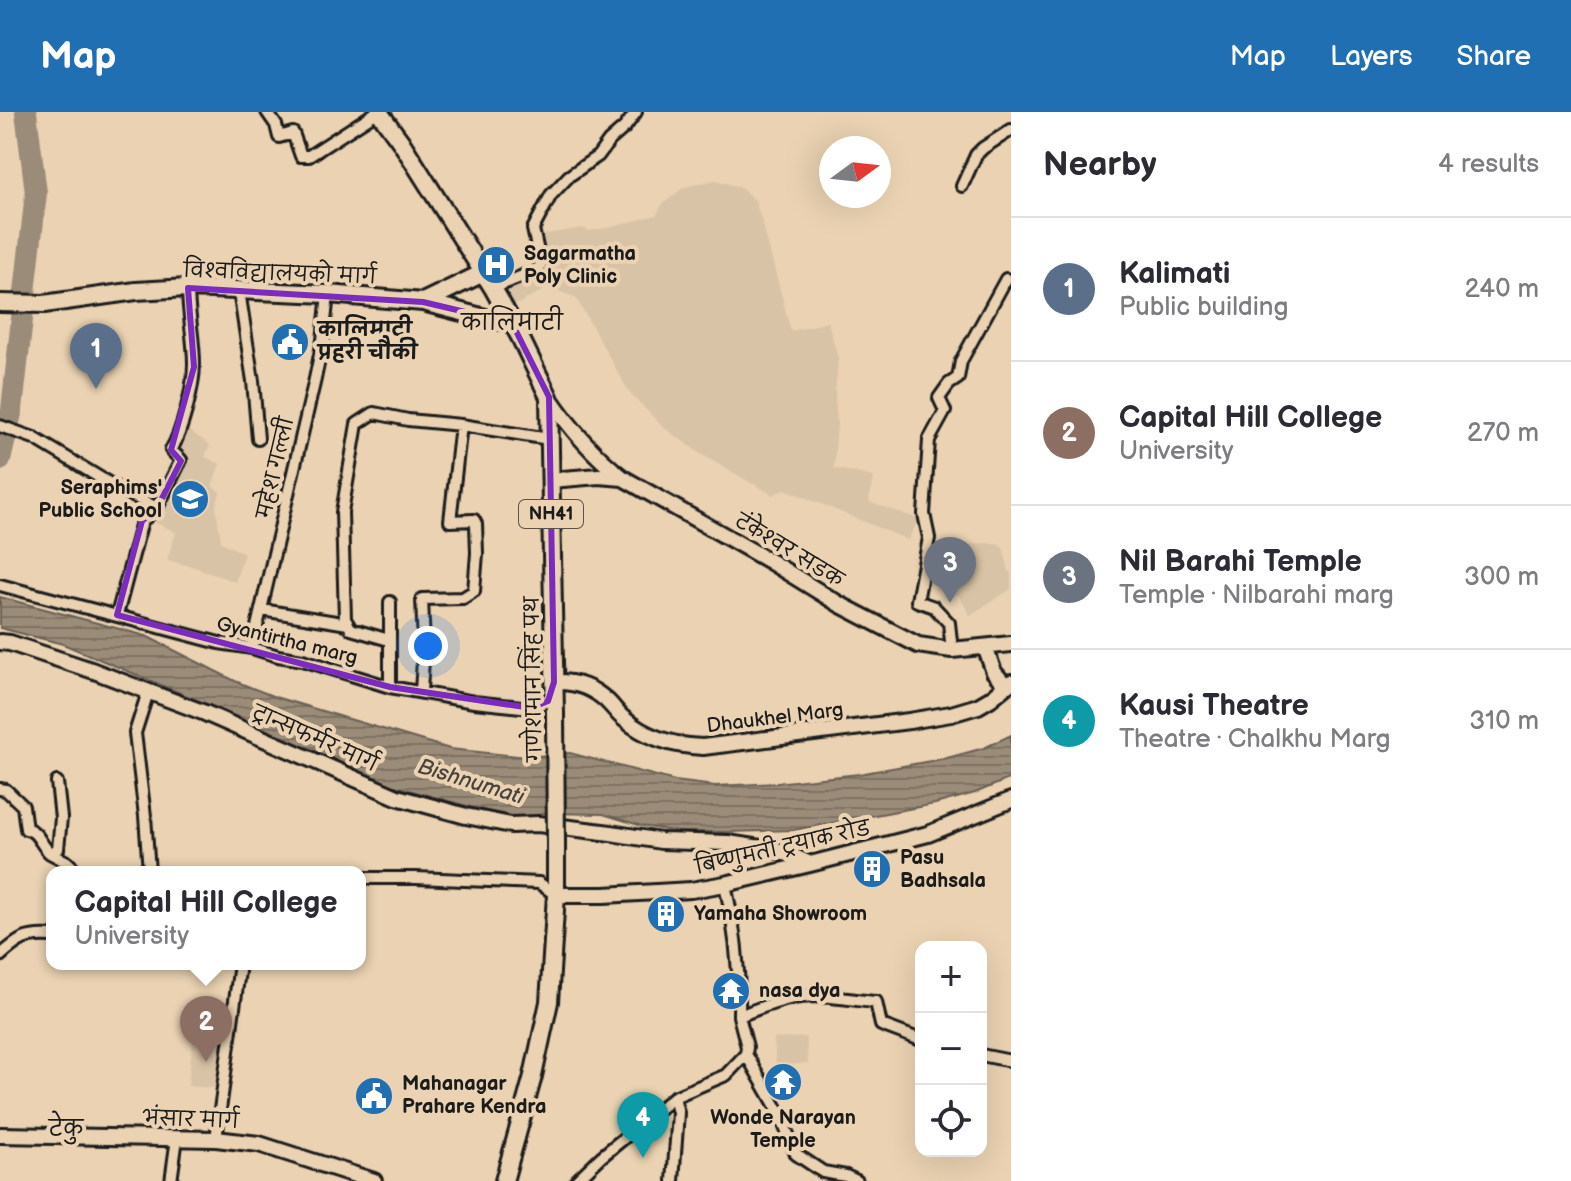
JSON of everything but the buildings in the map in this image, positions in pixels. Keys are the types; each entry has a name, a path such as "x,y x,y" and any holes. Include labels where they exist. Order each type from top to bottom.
{"main road":[{"name":"NH41","path":"378,112 401,142 512,323"},
{"path":"423,302 483,273"},
{"name":"विश्वविद्यालयको मार्ग","path":"8,303 44,304 136,291 188,288 423,302 512,323"},
{"name":"गणेशमान सिंह पथ","path":"504,1181 533,1076 549,1002 556,895 549,397 512,323"},
{"path":"549,397 582,441 623,478"},
{"name":"टंकेश्वर सडक","path":"551,480 599,476 623,478 839,604 918,645 952,650 1011,644"},
{"name":"ट्रान्सफर्मर मार्ग","path":"0,642 94,671 205,713 397,797 466,816 511,825 553,826 661,841 728,843 781,851 810,864"},
{"path":"985,647 994,672 1009,684"},
{"name":"Dhaukhel Marg","path":"554,682 587,686 639,729 683,747 703,747 951,714 978,706 1009,684"},
{"name":"बिष्णुमती ट्रयाक रोड","path":"556,895 691,890 725,884 928,834 1011,800"},
{"name":"भंसार मार्ग","path":"0,1135 216,1139 259,1144 374,1181"}],"street":[{"path":"267,112 276,125 279,137 293,133 301,156 309,156 378,112"},
{"path":"493,288 535,271 541,265 533,229 551,195 569,176 598,156 636,112"},
{"path":"962,186 976,155 1011,130"},
{"path":"952,650 949,623 934,607 917,601 929,538 924,514 929,440 945,411 939,398 958,378 961,361 1006,279"},
{"path":"117,615 142,521 157,508 181,459 171,450 182,430 194,367 188,288"},
{"path":"239,291 253,381 258,439"},
{"name":"महेश गल्ली","path":"252,648 315,379 328,294"},
{"path":"389,640 351,629 345,619 342,512 357,424 374,413 549,439"},
{"path":"421,691 424,645 422,599 463,598 474,591 476,524 474,520 450,521 461,425"},
{"path":"1,426 34,438 117,488 157,508"},
{"name":"Gyantirtha marg","path":"0,585 219,643 303,660 390,687 474,702 531,708 548,701 554,682"},
{"path":"390,602 390,687"},
{"path":"262,610 348,624"},
{"path":"148,692 135,733 149,866"},
{"path":"50,853 58,849 61,818 57,782"},
{"path":"0,789 6,790 23,806 24,826 35,833 43,848 71,866"},
{"path":"366,878 539,883 556,895"},
{"path":"576,1181 674,1097 726,1075 746,1054 739,1016 733,920 725,884"},
{"path":"0,956 31,935 46,936"},
{"path":"216,1139 239,970"},
{"path":"739,1016 796,997 876,1002 881,1025 915,1038"},
{"path":"746,1054 778,1110 796,1154 823,1172 857,1181"},
{"path":"987,1056 1011,1061"},
{"path":"673,1181 678,1113 674,1097"},
{"path":"171,1181 177,1138"}],"highlighted area":[{"path":"188,288 423,302 512,323 549,397 554,682 548,701 531,708 390,687 117,615 142,521 157,508 181,461 171,450 194,367"}],"shaded area":[{"path":"715,180 739,187 755,200 791,331 828,322 838,358 834,468 873,477 869,502 919,519 908,540 785,489 773,495 704,456 663,427 629,392 576,298 549,287 508,309 493,288 543,254 541,235 612,227 656,215 663,204 684,187"},
{"name":"Seraphims' Public School","path":"184,427 210,445 205,457 220,464 212,486 220,492 216,507 221,542 244,553 235,582 167,560 176,532 156,523 156,514 184,460 174,451"},
{"path":"998,543 1003,547 1011,574 1011,589 970,615 958,595 936,589 940,565 950,565 953,545"},
{"path":"193,1036 226,1039 217,1088 188,1086"},
{"path":"806,1037 808,1063 776,1066 774,1039"}],"water":[{"name":"Bishnumati","path":"0,597 146,636 235,681 275,697 450,749 527,757 570,753 675,781 715,786 859,774 947,758 984,748 1011,735 1011,778 975,793 935,804 794,830 678,832 642,826 603,814 504,816 386,784 63,644 0,628"}],"waterway":[{"path":"0,460 12,409 36,193 26,112"}],"place":[{"name":"Sagarmatha Poly Clinic","path":"496,265"},
{"name":"कालिमाटी प्रहरी चौकी","path":"290,342"},
{"name":"Kalimati","path":"96,389"},
{"name":"Seraphims' Public School","path":"190,499"},
{"name":"Nil Barahi Temple","path":"950,603"},
{"name":"Pasu Badhsala","path":"872,869"},
{"name":"Yamaha Showroom","path":"666,914"},
{"name":"nasa dya","path":"731,991"},
{"name":"Capital Hill College","path":"206,1062"},
{"name":"Wonde Narayan Temple","path":"783,1082"},
{"name":"Mahanagar Prahare Kendra","path":"374,1096"},
{"name":"Kausi Theatre","path":"643,1158"}],"district":[{"name":"कालिमाटी","path":"512,323"},
{"name":"टेकु","path":"66,1129"}]}
